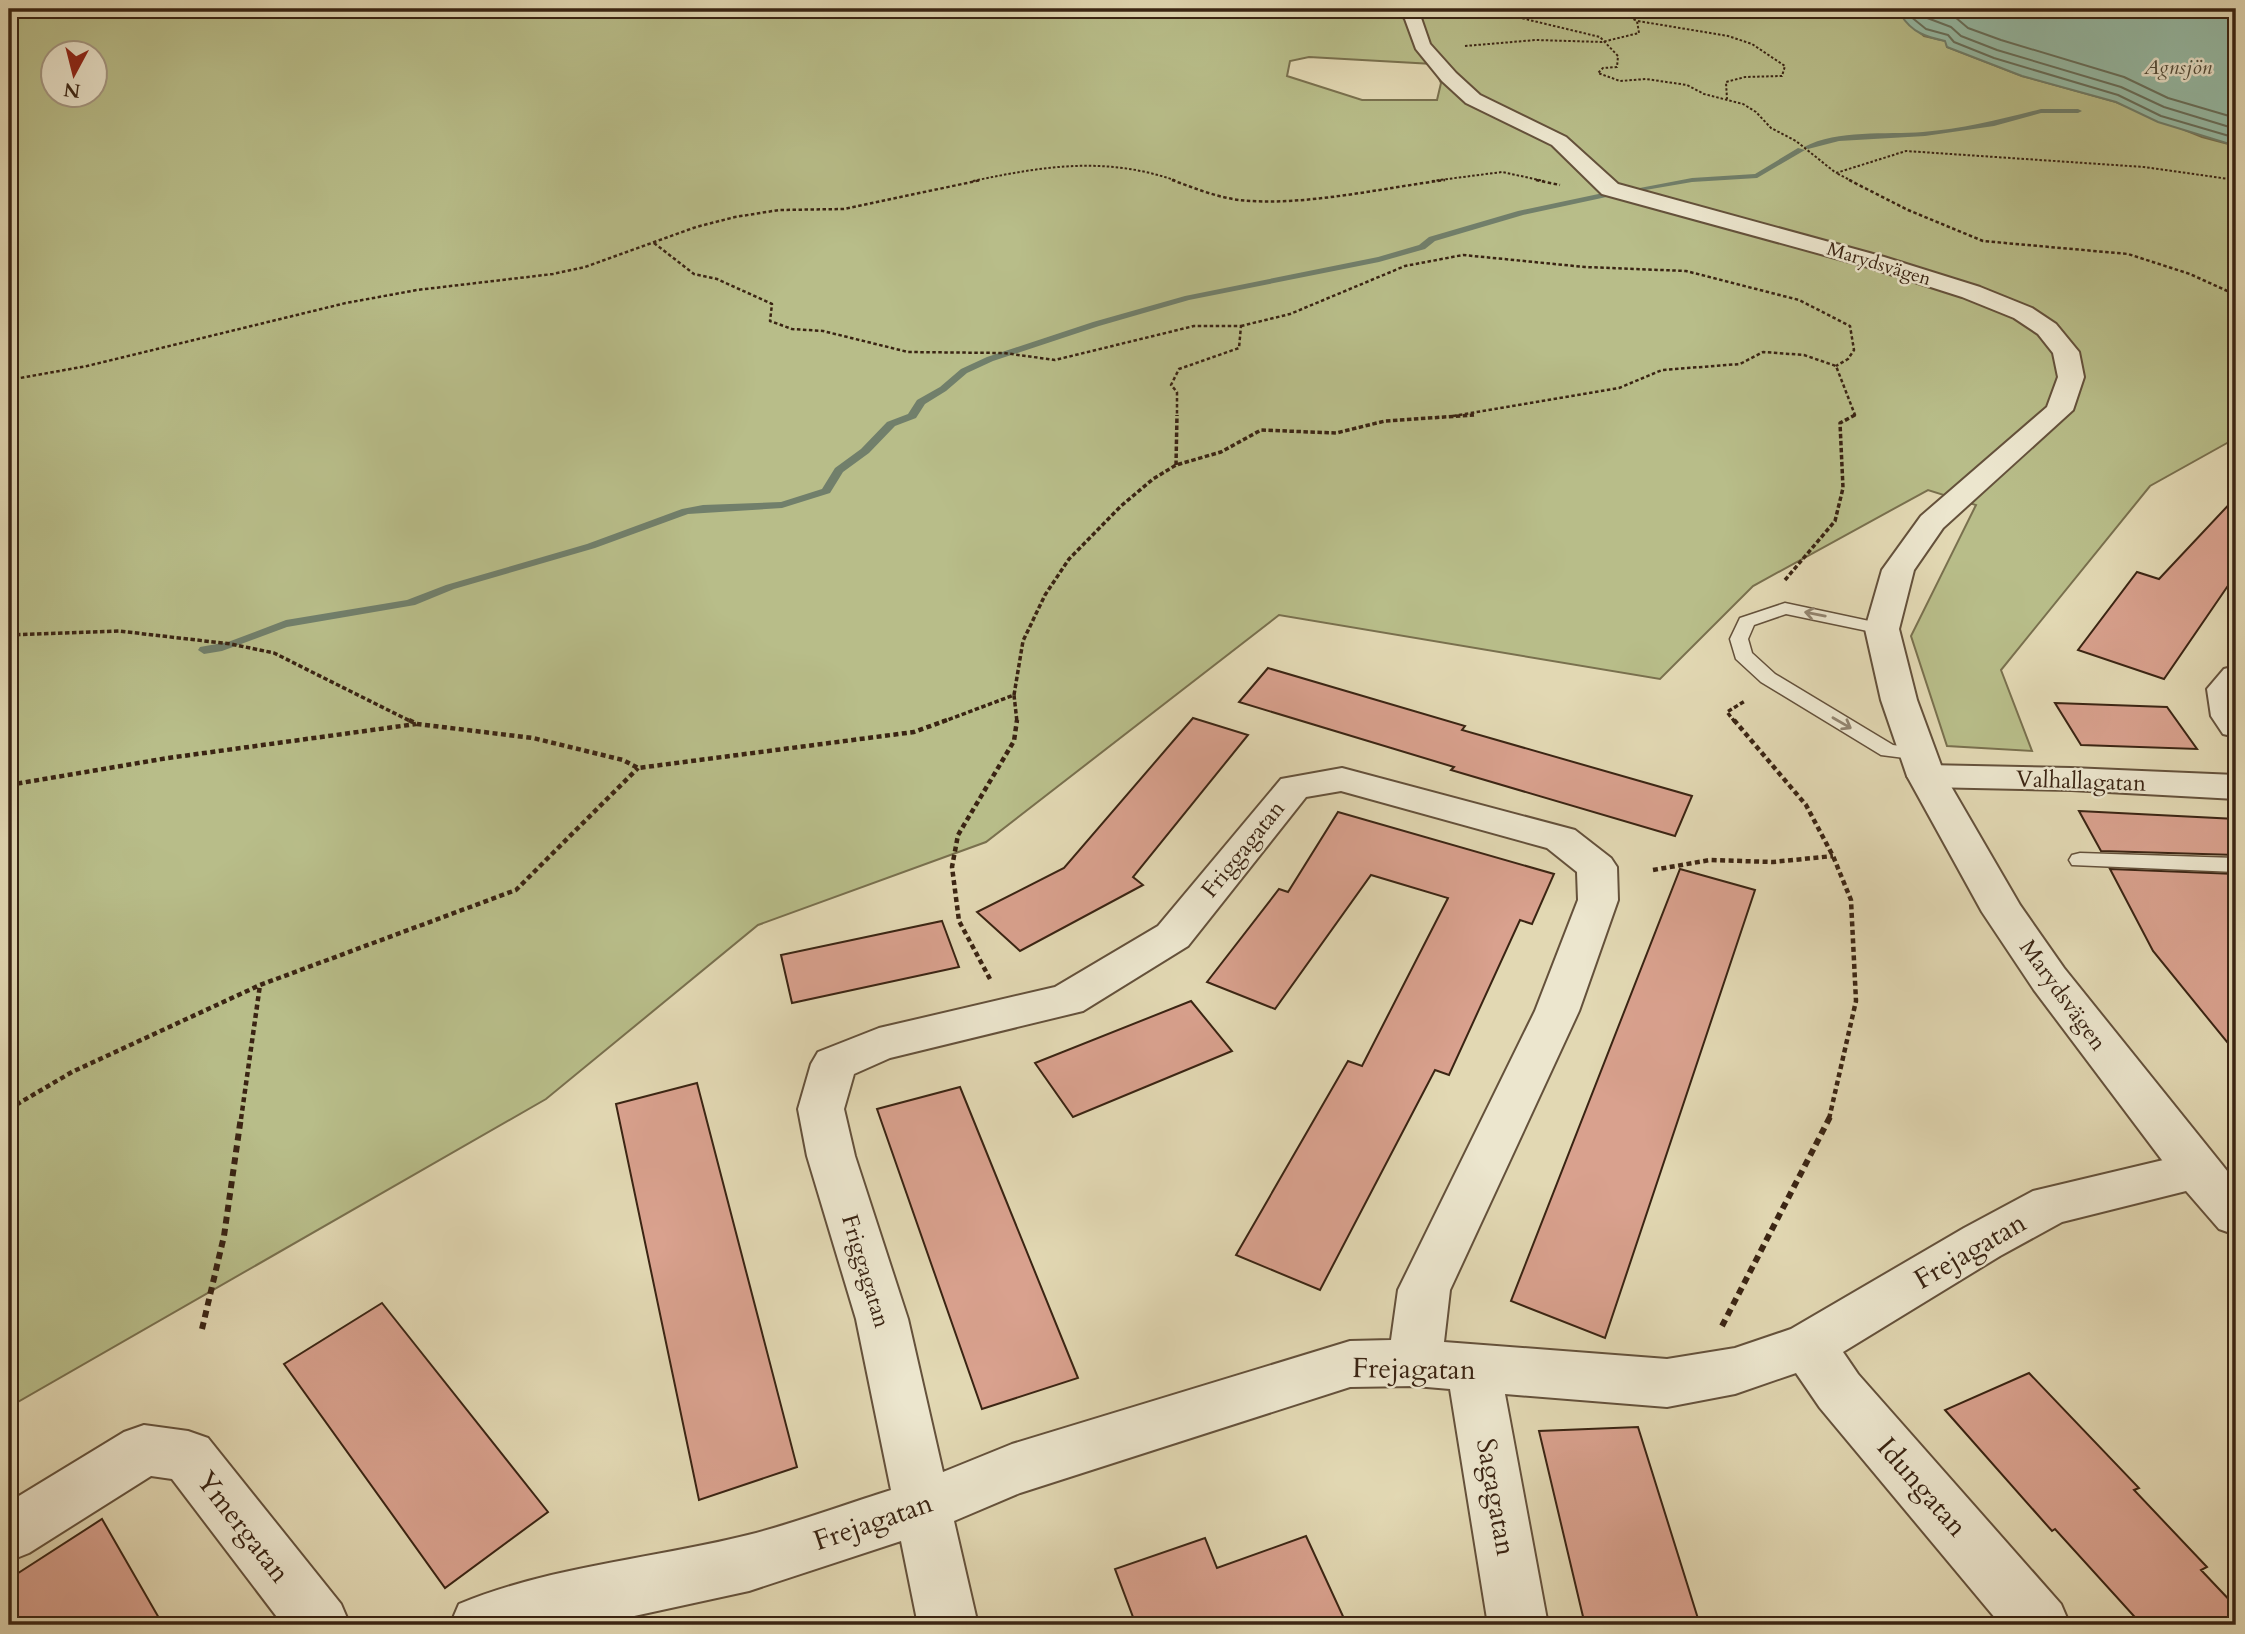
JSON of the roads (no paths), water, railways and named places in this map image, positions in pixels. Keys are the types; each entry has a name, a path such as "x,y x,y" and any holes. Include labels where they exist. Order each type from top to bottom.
{"street":[{"name":"Marydsvägen","path":"1406,9 1413,18 1422,46 1473,99 1559,141 1610,188 1876,262 1971,292 2023,313 2047,329 2066,352 2071,377 2059,410 1932,522 1898,570 1882,629 1899,700 1923,765 2003,912 2049,979 2197,1171 2236,1215"},
{"path":"2236,677 2225,689 2229,716 2236,726"},
{"name":"Valhallagatan","path":"1923,765 2071,779 2236,787"},
{"name":"Friggagatan","path":"923,1507 882,1319 831,1156 821,1109 834,1064 879,1045 1068,1000 1173,936 1294,787 1342,779 1561,839 1597,867 1598,900 1558,1011 1424,1290 1415,1363"},
{"name":"Frejagatan","path":"480,1625 531,1617 749,1563 923,1507 1012,1470 1350,1364 1415,1363 1667,1383 1735,1371 1808,1346 1982,1242 2050,1205 2197,1171"},
{"name":"Idungatan","path":"1808,1346 1839,1391 2040,1625"},
{"name":"Sagagatan","path":"1474,1369 1518,1625"},
{"name":"Ymergatan","path":"9,1534 144,1450 188,1456 320,1625"},
{"path":"923,1507 948,1625"}],"lane":[{"path":"1882,629 1785,608 1746,622 1739,639 1743,654 1768,678 1888,751 1923,765"},
{"path":"2080,860 2236,865"}],"water":[{"name":"Agnsjön","path":"1905,9 2236,9 2236,146 2158,122 2116,102 2022,76 1947,47 1945,41 1926,36 1910,26 1901,15"}],"waterway":[{"path":"1808,147 1839,139 1925,134 1994,124 2041,111 2078,111"},
{"path":"1628,191 1692,180 1757,176 1801,150"},
{"path":"204,650 233,645 286,624 411,602 450,587 591,546 686,511 782,505 826,491 839,470 865,451 891,424 912,416 921,402 943,389 964,371 990,359 1096,324 1188,298 1379,259 1422,247 1432,239 1521,213 1608,194"}]}
